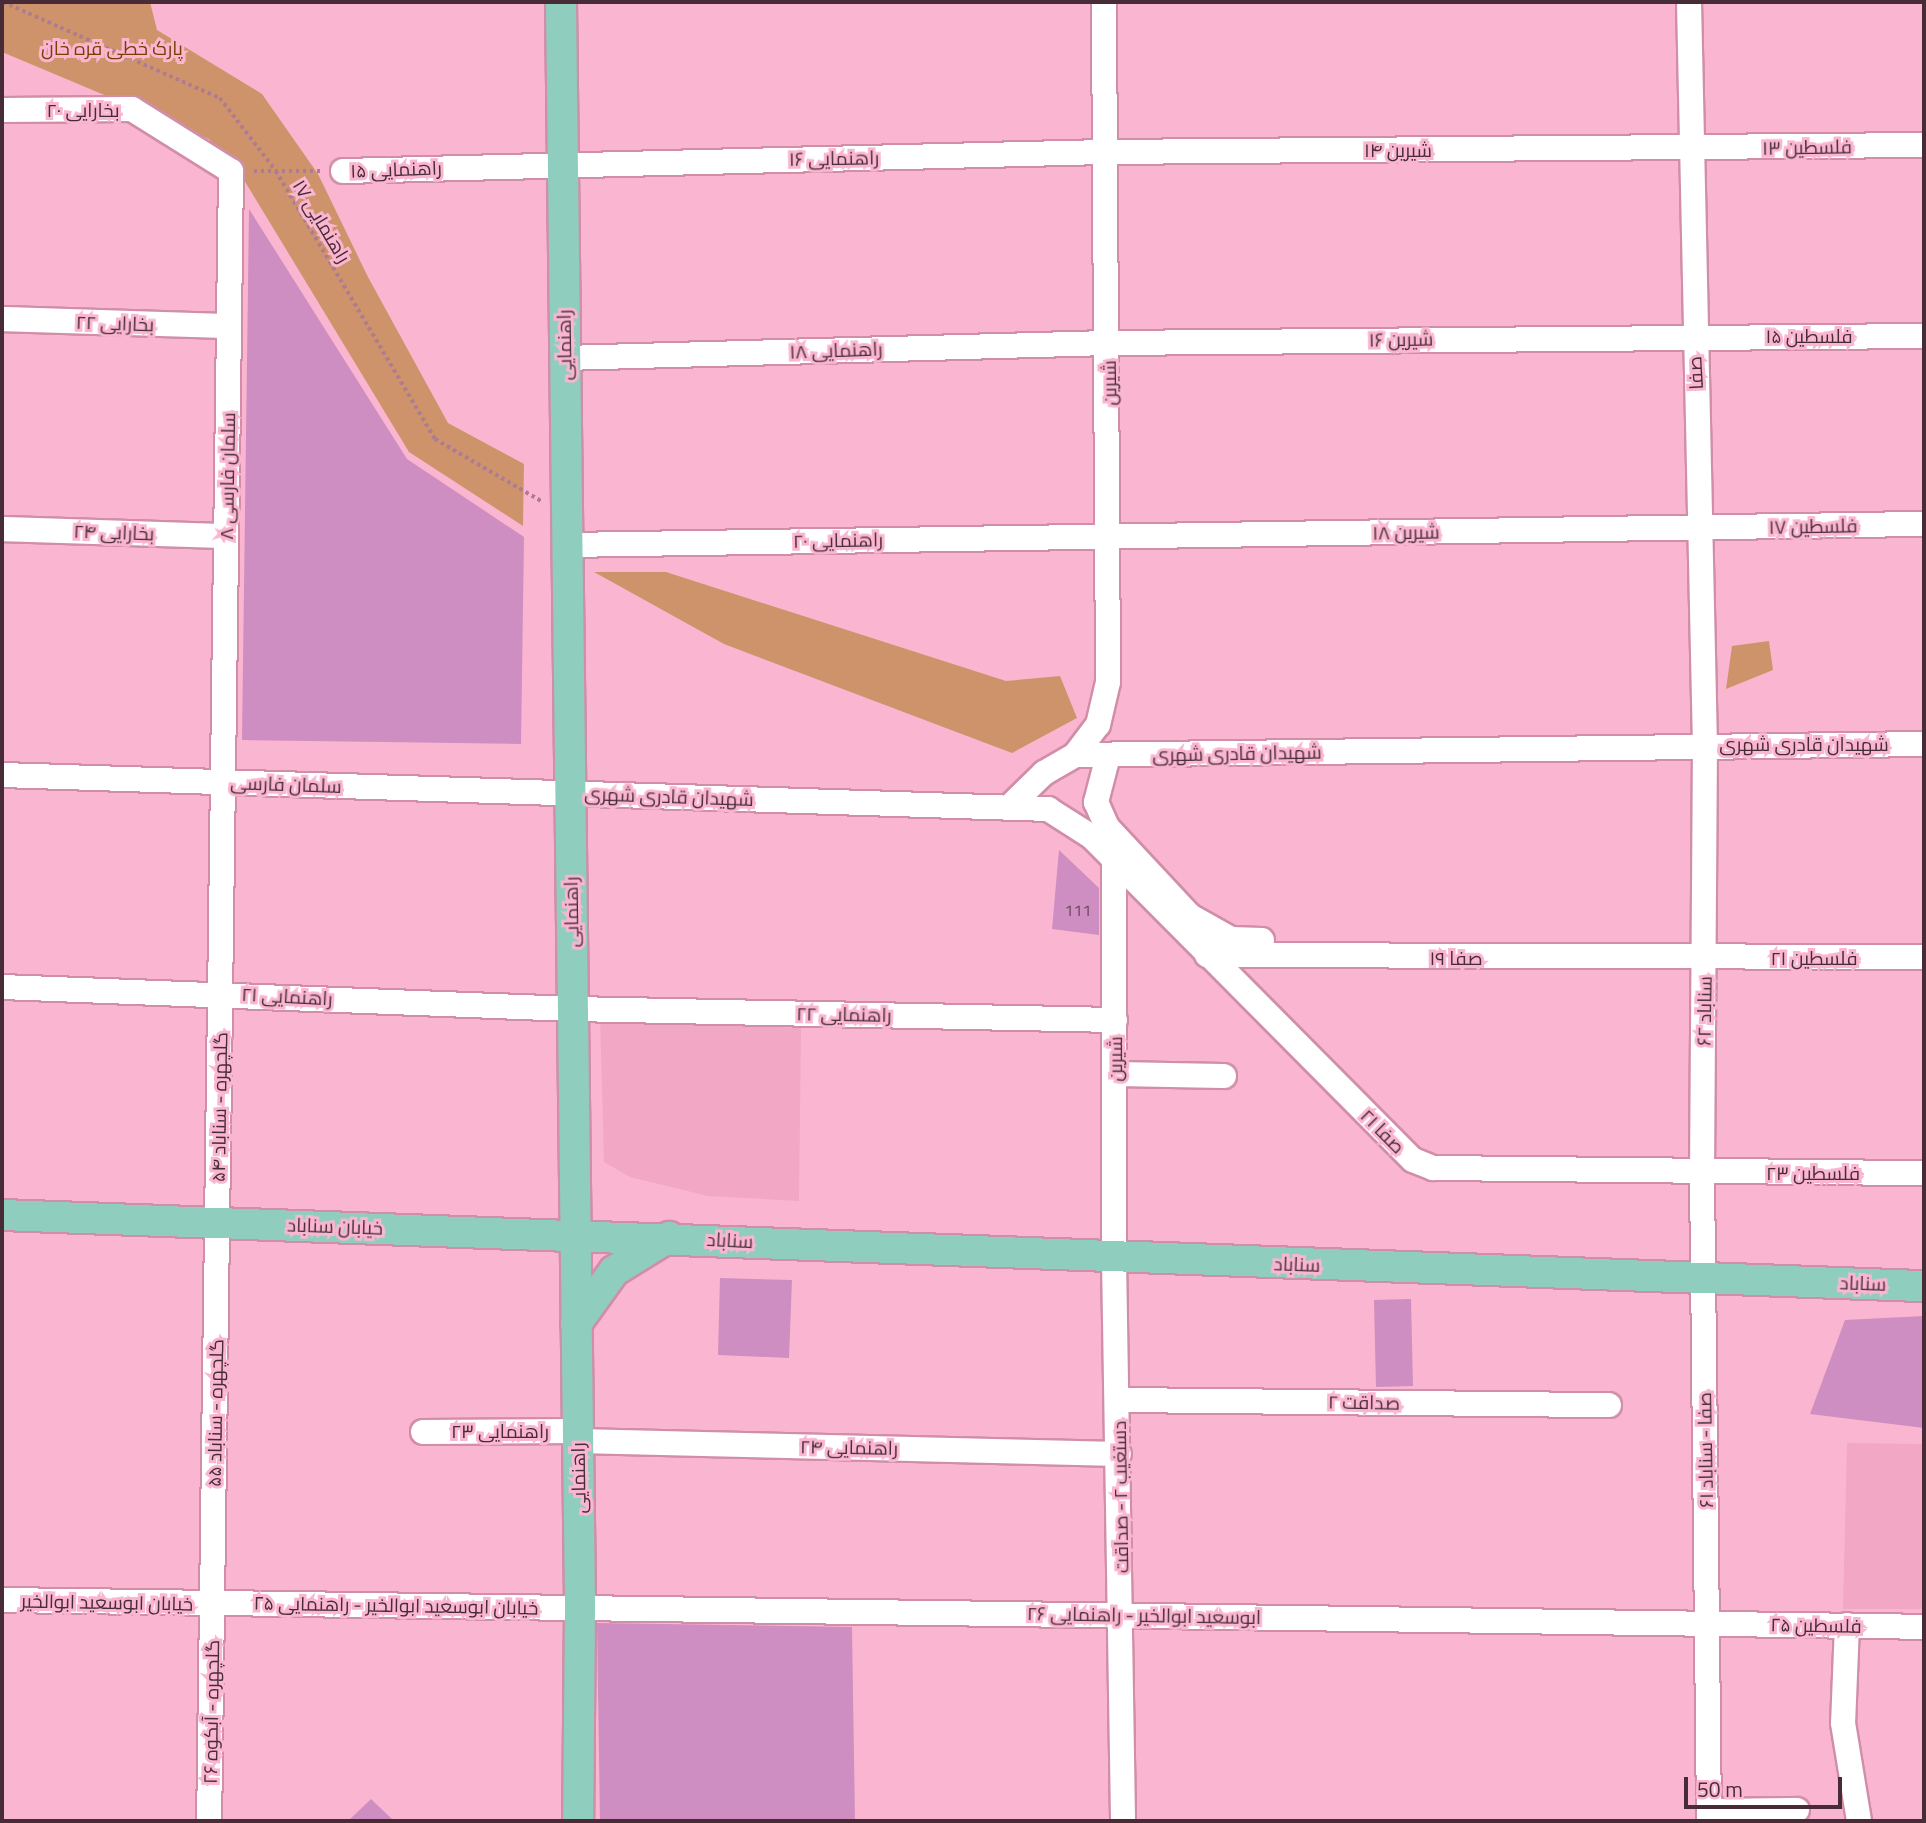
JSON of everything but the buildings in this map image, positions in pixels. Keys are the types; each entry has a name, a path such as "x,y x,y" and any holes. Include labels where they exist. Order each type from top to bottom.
{"main road":[{"name":"راهنمایی","path":"561,2 580,1607 578,1821"},
{"name":"خیابان سناباد","path":"2,1215 669,1237"},
{"name":"سناباد","path":"669,1237 1114,1258 1924,1286"},
{"path":"576,1324 614,1271 669,1237"}],"street":[{"name":"شیرین","path":"1075,755 1098,726 1108,682 1110,536 1104,2"},
{"name":"صفا","path":"1689,2 1693,336 1702,529 1705,745"},
{"name":"بخارایی ۲۰","path":"2,110 132,109 231,171"},
{"name":"فلسطین ۱۳","path":"1691,149 1924,145"},
{"name":"شیرین ۱۴","path":"1106,152 1691,149"},
{"name":"راهنمایی ۱۶","path":"562,164 1106,152"},
{"name":"راهنمایی ۱۵","path":"344,171 562,164"},
{"name":"سلمان فارسی ۸","path":"223,782 231,171"},
{"name":"بخارایی ۲۲","path":"2,319 229,326"},
{"name":"فلسطین ۱۵","path":"1693,336 1924,336"},
{"name":"شیرین ۱۶","path":"1108,343 1693,336"},
{"name":"راهنمایی ۱۸","path":"564,358 1108,343"},
{"name":"فلسطین ۱۷","path":"1702,529 1924,524"},
{"name":"بخارایی ۲۴","path":"2,529 226,536"},
{"name":"شیرین ۱۸","path":"1110,536 1702,529"},
{"name":"راهنمایی ۲۰","path":"566,545 1110,536"},
{"name":"شهیدان قادری شهری","path":"1075,755 1924,744"},
{"name":"سناباد ۶۲","path":"1703,1277 1705,745"},
{"path":"1009,807 1044,773 1075,755"},
{"path":"1108,755 1096,802 1107,827 1190,916 1231,939 1360,942 1396,958"},
{"name":"سلمان فارسی","path":"2,775 570,793"},
{"name":"گلچهره - سناباد ۵۴","path":"217,1222 223,782"},
{"name":"شهیدان قادری شهری","path":"570,793 1048,809 1092,837 1114,860"},
{"name":"شیرین","path":"1114,860 1114,1258"},
{"name":"صفا ۲۱","path":"1114,860 1413,1160 1433,1168 1702,1173"},
{"name":"صفا ۱۹","path":"1207,956 1704,959"},
{"name":"فلسطین ۲۱","path":"1704,959 1924,957"},
{"name":"راهنمایی ۲۱","path":"2,987 220,993 572,1009"},
{"name":"راهنمایی ۲۲","path":"572,1009 1115,1020"},
{"path":"1115,1074 1224,1076"},
{"name":"فلسطین ۲۳","path":"1702,1173 1924,1173"},
{"name":"گلچهره - سناباد ۵۵","path":"212,1603 217,1222"},
{"name":"دستغیب ۲ - صداقت","path":"1114,1258 1119,1400 1123,1821"},
{"name":"صفا - سناباد ۶۱","path":"1703,1277 1709,1816"},
{"name":"صداقت ۲","path":"1119,1400 1609,1405"},
{"name":"راهنمایی ۲۳","path":"423,1432 578,1436"},
{"name":"راهنمایی ۲۴","path":"578,1436 1119,1454"},
{"name":"خیابان ابوسعید ابوالخیر","path":"2,1600 212,1603"},
{"name":"خیابان ابوسعید ابوالخیر - راهنمایی ۲۵","path":"212,1603 580,1607"},
{"name":"گلچهره - آبکوه ۲۶","path":"209,1821 212,1603"},
{"name":"ابوسعید ابوالخیر - راهنمایی ۲۶","path":"580,1607 1708,1623"},
{"name":"فلسطین ۲۵","path":"1708,1623 1924,1627"},
{"path":"1847,1625 1843,1723 1859,1821"},
{"path":"1709,1816 1797,1810"}],"path":[{"name":"راهنمایی ۱۷","path":"3,2 220,98 276,171 435,439 566,515"},
{"name":"راهنمایی ۱۵","path":"231,171 344,171"}],"shaded area":[{"path":"600,1018 801,1028 799,1201 708,1196 630,1177 604,1162"},
{"path":"1847,1443 1924,1444 1924,1609 1843,1609"}],"green space":[{"name":"پارک خطی قره خان","path":"2,2 150,2 157,30 262,94 318,174 368,277 448,423 524,464 523,526 409,452 244,180 209,139 2,52"},
{"path":"594,572 666,572 1006,681 1060,676 1077,718 1012,753 724,644"},
{"path":"1769,641 1773,670 1726,689 1732,646"}]}
